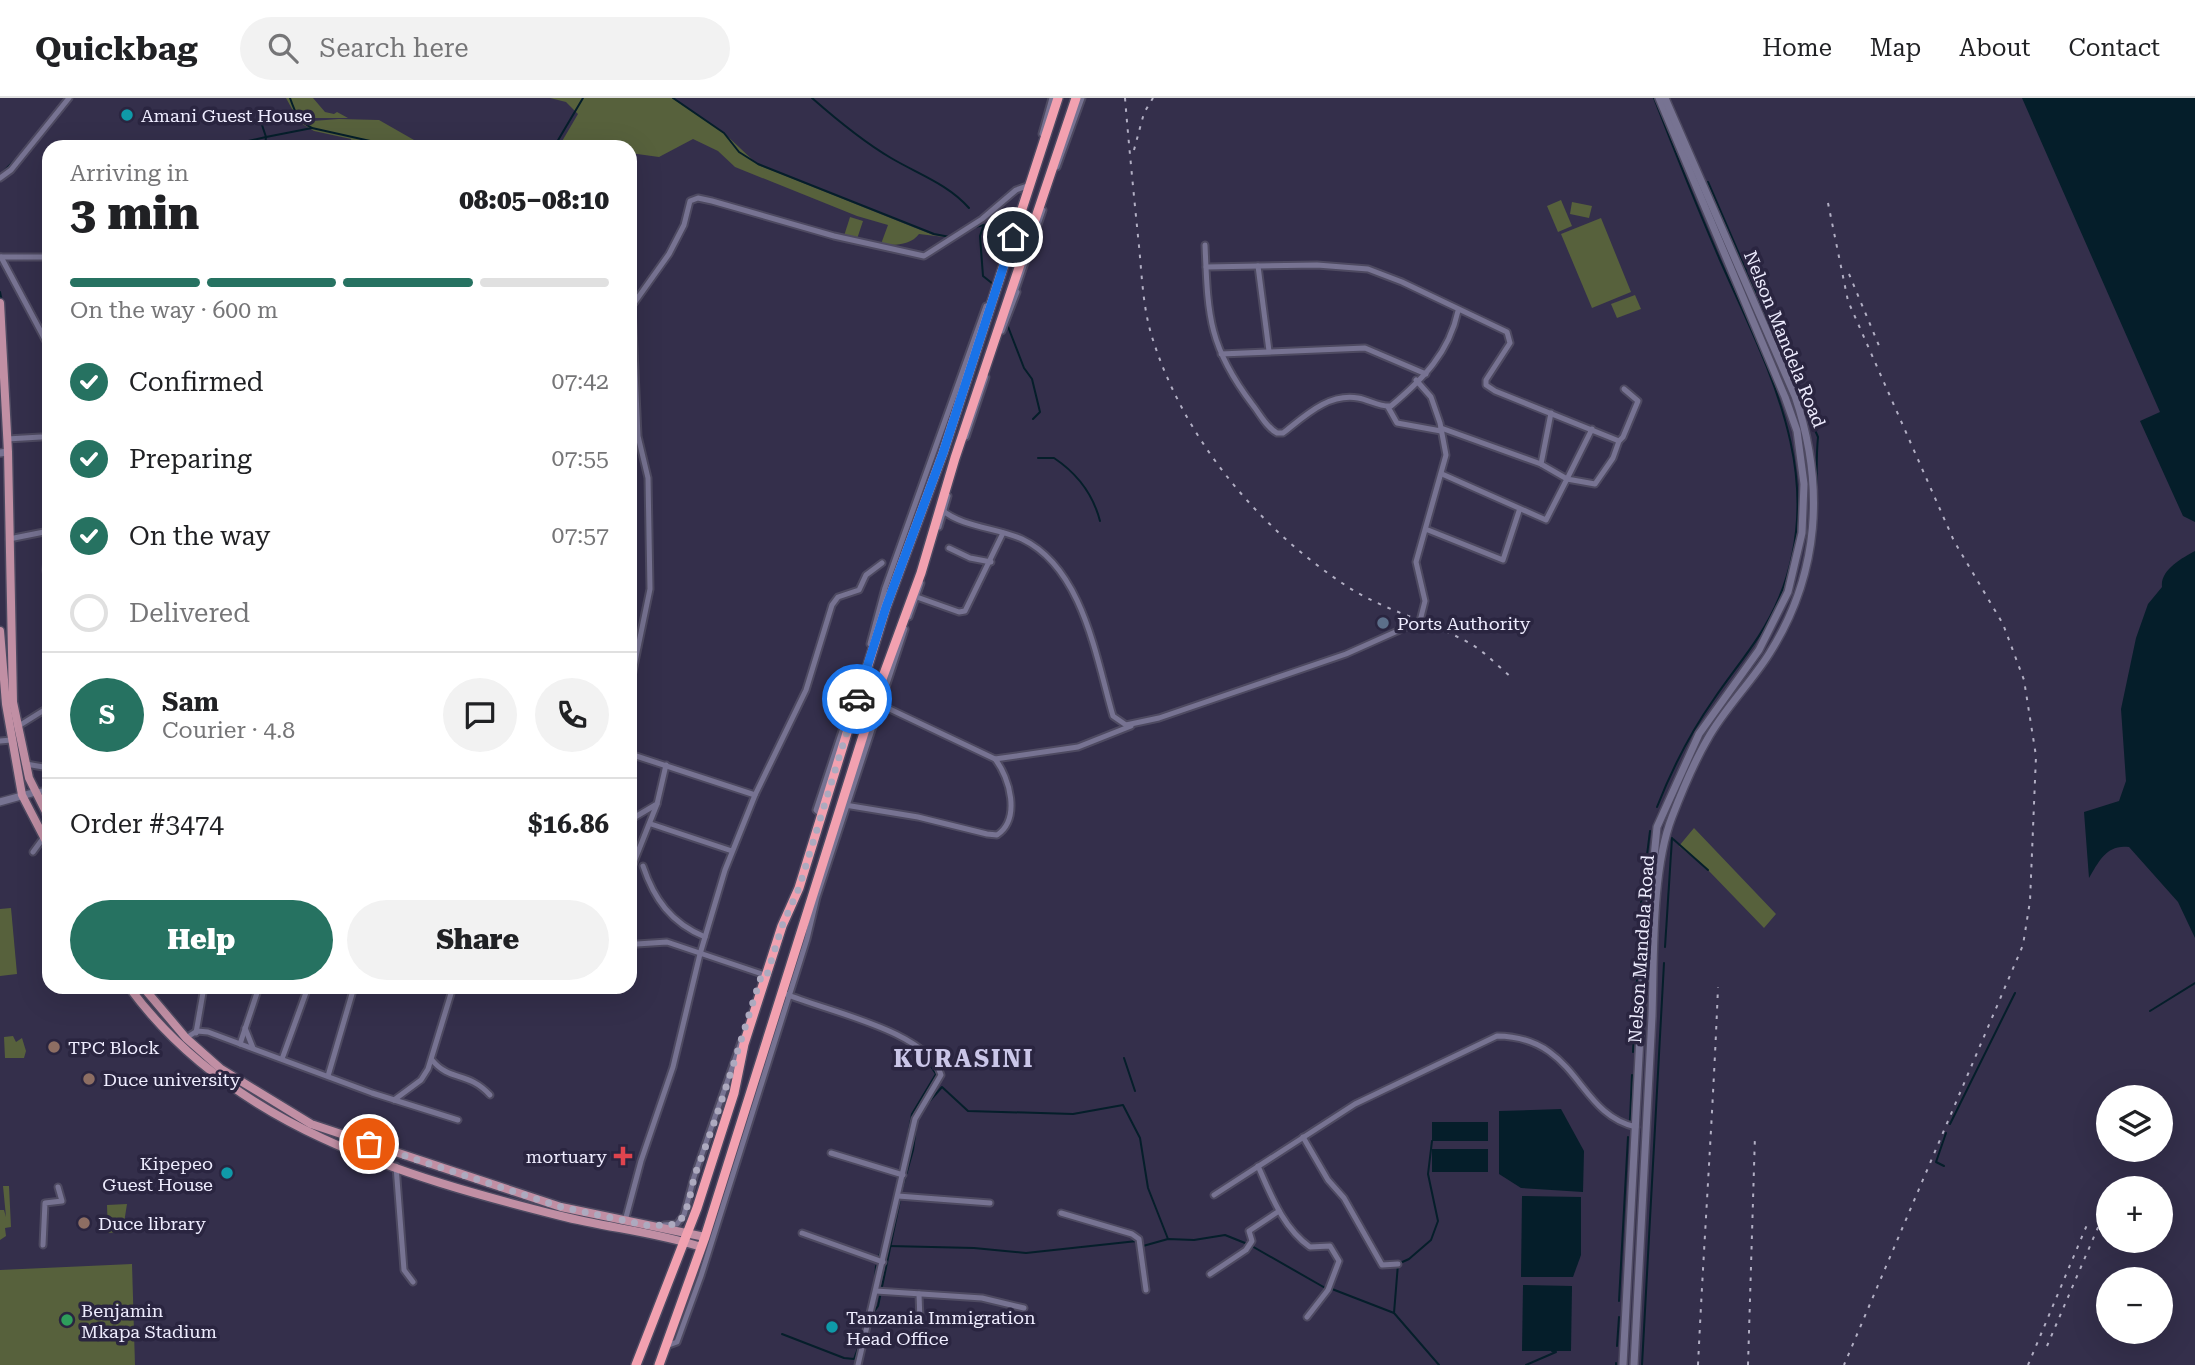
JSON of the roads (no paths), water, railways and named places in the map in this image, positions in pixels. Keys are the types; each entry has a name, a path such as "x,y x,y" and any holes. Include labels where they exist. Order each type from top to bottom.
{"highway":[{"path":"636,1365 687,1238 734,1093 744,1044 766,975 822,815 886,607 943,453 1058,98"},
{"path":"659,1365 787,994 844,804 943,511 955,458 1014,291 1076,98"}],"main road":[{"name":"Nelson Mandela Road","path":"1623,1365 1649,881 1657,827 1699,734 1759,650 1775,622 1797,563 1804,508 1802,462 1789,408 1659,98"},
{"name":"Nelson Mandela Road","path":"1634,1365 1654,959 1659,884 1667,833 1707,740 1770,653 1800,593 1810,559 1815,510 1809,442 1795,396 1665,98"},
{"path":"0,303 7,439 4,452 12,674 17,727 26,764 42,804"},
{"path":"0,631 11,740 22,794 42,833"},
{"path":"0,802 36,792"},
{"path":"135,994 191,1056 255,1104 334,1145 562,1216 670,1233 692,1220"},
{"path":"149,994 186,1038 221,1069 276,1105 324,1129 561,1207 650,1226 687,1238 701,1247"},
{"path":"670,1233 681,1253"},
{"path":"687,1238 705,1237"}],"street":[{"path":"0,177 11,170 69,98"},
{"path":"637,299 669,254 692,199 712,201 834,236 925,256 982,219 1016,190 1028,185 1052,98"},
{"path":"1014,291 1082,98"},
{"path":"1205,244 1213,335 1243,392 1270,429 1277,433 1283,433 1314,408 1341,398 1361,398 1388,407 1397,424 1441,430 1541,464 1567,479 1595,484 1613,458 1638,401 1625,389"},
{"path":"42,257 0,257 42,334"},
{"path":"1206,267 1317,265 1368,270 1402,282 1458,311 1498,326 1510,336 1510,343 1486,380 1486,385 1619,441"},
{"path":"1258,266 1269,351"},
{"path":"1388,407 1426,374 1452,337 1458,311"},
{"path":"1221,354 1365,348 1426,374"},
{"path":"943,511 1025,540 1065,576 1080,605 1113,716 1126,725 1139,722 1346,654 1417,624 1425,607 1416,562 1428,530 1446,455 1430,397 1416,380"},
{"path":"637,406 639,449 648,478 650,589 637,654"},
{"path":"1541,464 1550,413"},
{"path":"1442,474 1519,511 1546,520 1592,429"},
{"path":"7,439 40,437"},
{"path":"1428,530 1503,561 1519,511"},
{"path":"9,538 42,532"},
{"path":"915,597 963,612 991,562 1003,533"},
{"path":"949,548 970,558 991,562"},
{"path":"625,1222 641,1161 673,1068 705,937 732,851 755,795 806,690 832,605 838,597 859,590 866,575 882,563"},
{"path":"844,804 997,835 1006,826 1012,800 1006,776 995,759 877,703"},
{"path":"17,727 42,712"},
{"path":"995,759 1078,747 1101,740 1139,722"},
{"path":"0,741 11,740"},
{"path":"637,756 755,795"},
{"path":"26,764 42,767"},
{"path":"637,851 651,824 666,765"},
{"path":"36,792 42,791"},
{"path":"637,816 657,804"},
{"path":"651,824 732,851"},
{"path":"33,852 42,840"},
{"path":"643,866 652,893 659,903 690,930 705,937"},
{"path":"637,944 667,942 766,975 694,1177 684,1215 677,1224 650,1226"},
{"path":"197,1033 203,994"},
{"path":"240,1044 257,994"},
{"path":"282,1059 305,994"},
{"path":"328,1076 352,994"},
{"path":"394,1100 421,1080 432,1060 451,994"},
{"path":"666,1346 677,1342 701,1276 787,994 906,1039 940,1071 941,1080 915,1119 858,1365"},
{"path":"245,1028 253,1048"},
{"path":"186,1038 208,1032 458,1121"},
{"path":"1214,1195 1355,1104 1497,1036 1516,1036 1550,1050 1566,1064 1606,1113 1615,1121 1636,1127"},
{"path":"432,1060 444,1072 472,1079 490,1095"},
{"path":"1303,1137 1328,1180 1344,1198 1382,1265 1398,1264"},
{"path":"831,1153 903,1175"},
{"path":"396,1166 405,1272 413,1282"},
{"path":"1258,1166 1279,1211 1306,1244 1330,1246 1339,1261 1328,1290 1307,1317"},
{"path":"43,1245 43,1209 46,1203 62,1201 58,1187"},
{"path":"898,1196 990,1203"},
{"path":"1210,1274 1246,1250 1252,1241 1250,1231 1279,1211"},
{"path":"1060,1213 1132,1234 1139,1239 1146,1290"},
{"path":"802,1233 883,1262"},
{"path":"876,1291 982,1297 1024,1308"},
{"path":"919,1294 920,1321"}],"water":[{"path":"2022,98 2195,98 2195,522 2183,516 2140,421 2160,412"},
{"path":"2195,551 2195,938 2178,902 2129,847 2109,851 2089,878 2084,812 2119,801 2126,781 2121,709 2136,638 2148,604 2162,587 2164,575 2173,565"},
{"path":"1561,1109 1584,1151 1583,1192 1521,1188 1499,1174 1499,1111"},
{"path":"1432,1122 1488,1122 1488,1141 1432,1141"},
{"path":"1432,1149 1488,1149 1488,1172 1432,1172"},
{"path":"1522,1196 1581,1197 1581,1255 1573,1277 1521,1277"},
{"path":"1523,1285 1572,1286 1571,1351 1522,1351"}],"waterway":[{"path":"290,98 298,116 312,128 366,140"},
{"path":"558,140 583,98"},
{"path":"673,98 724,133 739,152 758,164 934,234 950,237"},
{"path":"812,98 870,145 942,186 969,208"},
{"path":"1654,98 1773,383 1786,424 1795,467 1798,509 1793,553 1773,612 1697,725 1675,765 1657,807"},
{"path":"51,117 60,105"},
{"path":"252,140 266,137 257,110"},
{"path":"1075,127 1078,116"},
{"path":"266,140 266,137 312,128"},
{"path":"3,172 21,154"},
{"path":"1708,182 1818,437 1816,523 1812,552"},
{"path":"975,227 984,225"},
{"path":"983,227 980,236 983,276 993,284"},
{"path":"0,292 2,302"},
{"path":"1007,324 1024,368 1032,379 1040,412 1033,419"},
{"path":"1038,458 1054,458 1070,471 1089,493 1100,521"},
{"path":"1777,647 1785,633"},
{"path":"1641,903 1650,831"},
{"path":"1665,947 1672,838"},
{"path":"1673,839 1708,870"},
{"path":"1633,1052 1641,910"},
{"path":"1642,1365 1664,963"},
{"path":"2150,1011 2195,983"},
{"path":"1950,1124 2015,993"},
{"path":"904,1157 912,1114 936,1074 923,1055"},
{"path":"1124,1058 1135,1091"},
{"path":"1630,1121 1632,1075"},
{"path":"927,1104 942,1087 968,1111 1073,1114 1123,1105 1140,1138 1148,1188 1168,1239"},
{"path":"901,1193 913,1150 916,1127"},
{"path":"1944,1166 1936,1162 1946,1133"},
{"path":"1619,1301 1628,1137"},
{"path":"1394,1313 1398,1264 1409,1259 1431,1240 1438,1221 1428,1174 1432,1141"},
{"path":"873,1313 878,1306 900,1200"},
{"path":"1143,1246 1168,1239 1194,1240 1225,1235 1250,1245 1327,1289"},
{"path":"889,1246 974,1248 1026,1253 1137,1241"},
{"path":"879,1256 883,1247"},
{"path":"875,1280 876,1266"},
{"path":"1332,1289 1394,1313 1439,1365"},
{"path":"1617,1346 1619,1317"},
{"path":"867,1337 871,1322"},
{"path":"782,1334 844,1358 854,1359 860,1343"},
{"path":"1526,1365 1556,1352 1552,1351"}],"railway":[{"path":"1125,98 1147,317 1167,376 1204,445 1253,507 1310,560 1357,593 1471,644 1512,678"},
{"path":"1134,150 1144,113 1153,98"},
{"path":"1828,203 1848,301 1954,541 2003,624 2024,680 2036,756 2030,901 2023,945 1844,1365"},
{"path":"1849,274 1880,348"},
{"path":"1698,1365 1718,987"},
{"path":"1748,1365 1755,1135"},
{"path":"2028,1365 2089,1220"},
{"path":"2047,1346 2096,1232"}],"place":[{"name":"Amani Guest House","path":"127,115"},
{"name":"Ports Authority","path":"1383,623"},
{"name":"TPC Block","path":"54,1047"},
{"name":"Duce university","path":"89,1079"},
{"name":"mortuary","path":"623,1156"},
{"name":"Kipepeo Guest House","path":"227,1173"},
{"name":"Duce library","path":"84,1223"},
{"name":"Benjamin Mkapa Stadium","path":"67,1320"},
{"name":"Tanzania Immigration Head Office","path":"832,1327"}],"district":[{"name":"KURASINI","path":"964,1059"}]}
